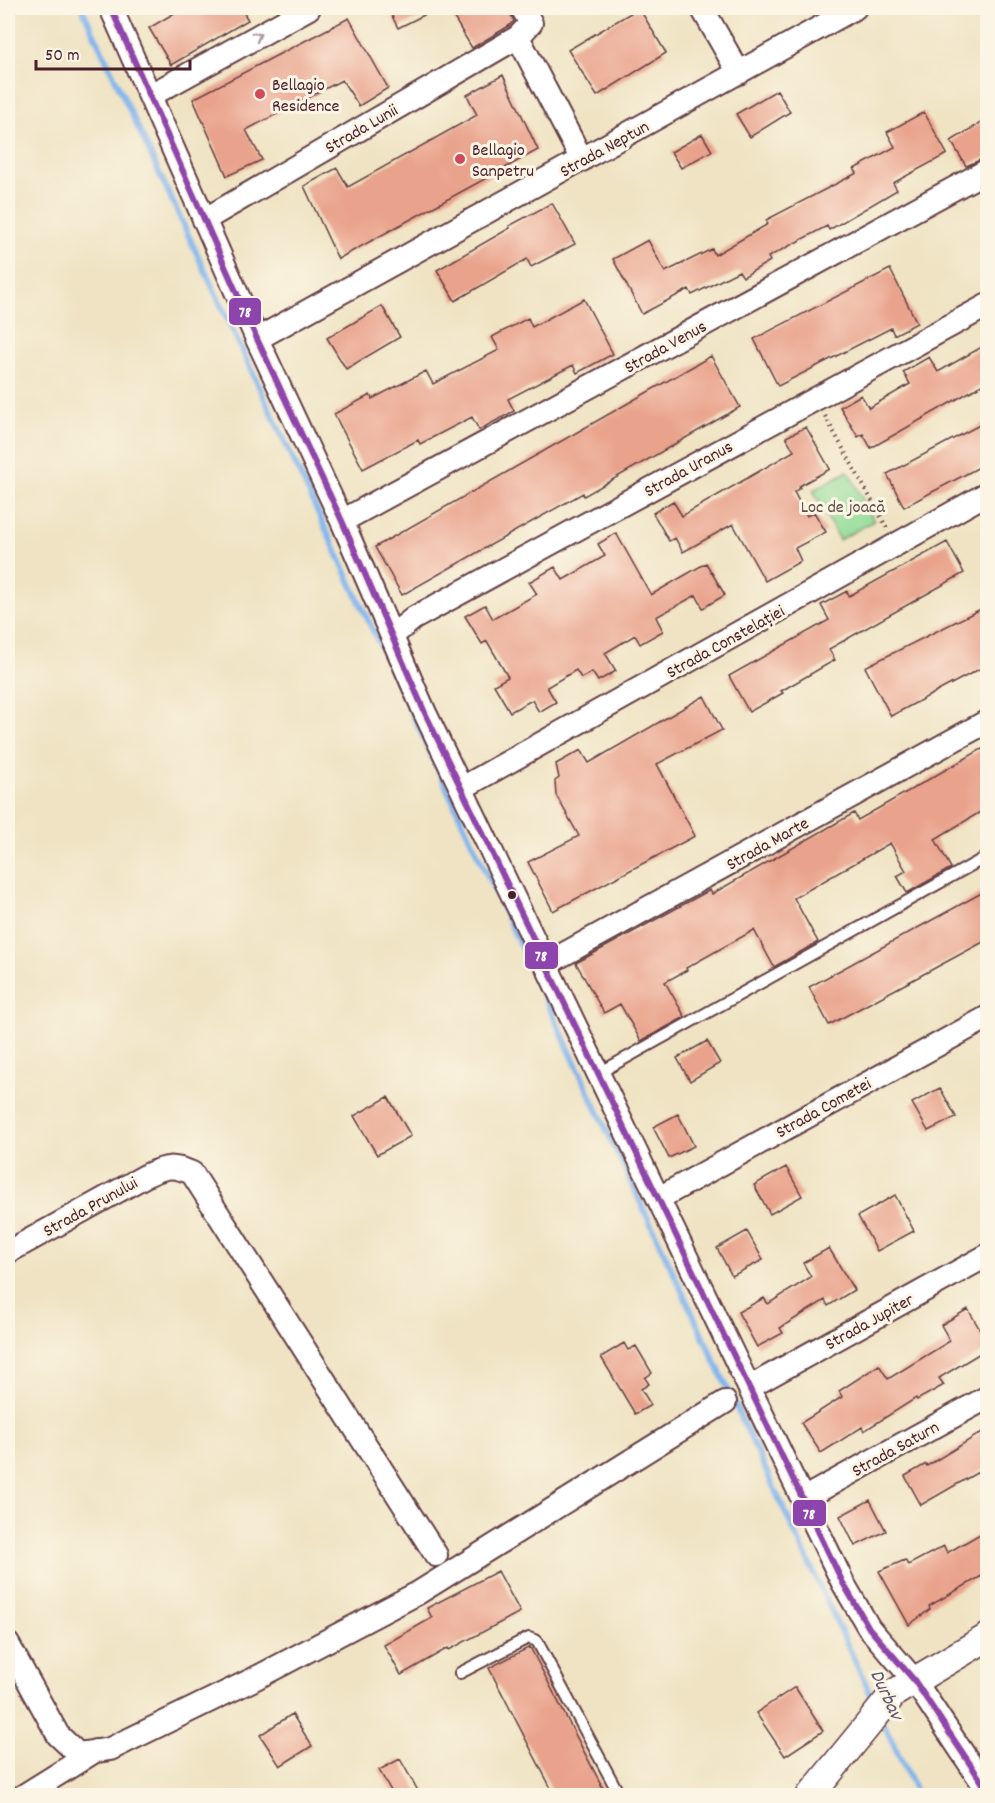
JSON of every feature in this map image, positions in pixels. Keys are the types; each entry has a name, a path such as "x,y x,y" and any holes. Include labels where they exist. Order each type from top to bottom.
{"street":[{"path":"151,95 309,8"},
{"path":"522,8 531,23 518,37 582,160"},
{"path":"702,8 738,73"},
{"name":"Strada Neptun","path":"257,339 855,8"},
{"path":"115,9 204,220 342,521 425,713 843,1583 904,1686 987,1791"},
{"name":"Strada Lunii","path":"204,220 518,37"},
{"name":"Strada Venus","path":"342,521 987,170"},
{"name":"Strada Uranus","path":"393,635 414,618 987,305"},
{"name":"Strada Constelației","path":"462,788 987,493"},
{"name":"Strada Marte","path":"546,964 987,721"},
{"name":"Strada Cometei","path":"659,1198 987,1017"},
{"name":"Strada Prunului","path":"8,1252 147,1174 175,1166 192,1173 436,1555"},
{"name":"Strada Jupiter","path":"750,1387 987,1256"},
{"name":"Strada Saturn","path":"803,1499 987,1397"},
{"path":"8,1644 58,1735 78,1754 110,1749 252,1680 418,1593 725,1402"},
{"path":"810,1796 855,1740 904,1686 987,1637"},
{"path":"23,1796 95,1751"}],"lane":[{"path":"599,1072 987,856"},
{"path":"460,1672 520,1642 530,1638 537,1641 620,1796"}],"path":[{"path":"815,398 896,544"}],"green space":[{"name":"Loc de joacă","path":"848,471 874,521 839,540 813,490"}],"building":[{"path":"183,8 241,8 248,20 171,65 149,28"},
{"path":"388,8 438,8 398,28"},
{"path":"448,8 507,8 514,21 472,48"},
{"path":"639,8 666,53 597,96 568,50"},
{"name":"Bellagio Residence","path":"349,18 388,88 359,106 342,80 246,130 262,160 227,176 193,99"},
{"name":"Bellagio Sanpetru","path":"503,75 538,150 338,259 304,186 337,168 348,187 477,115 467,95"},
{"path":"777,90 790,112 750,137 736,114"},
{"path":"924,112 947,154 893,183 897,190 829,230 827,226 768,257 770,261 743,277 739,271 692,295 689,289 642,314 613,259 648,240 665,272 712,249 715,255 768,224 766,220 857,173 854,169 895,147 887,132"},
{"path":"987,119 987,157 966,166 951,141"},
{"path":"702,134 712,151 681,168 671,152"},
{"path":"552,203 575,244 531,267 527,259 455,301 437,270"},
{"path":"890,269 917,323 894,335 891,328 778,386 754,339"},
{"path":"584,299 613,354 577,373 573,365 508,399 514,411 479,430 472,417 420,444 418,440 363,469 334,414 370,395 372,399 426,371 433,384 499,350 492,337 528,318 532,327"},
{"path":"382,306 400,337 346,369 327,338"},
{"path":"987,344 987,382 871,448 863,434 858,437 840,407 861,395 869,408 910,384 903,372 929,357 938,372"},
{"path":"711,356 740,407 584,496 583,493 402,595 375,547"},
{"path":"987,421 987,463 904,507 887,474"},
{"path":"806,427 830,469 799,486 800,488 794,492 807,516 814,512 826,532 795,548 801,561 765,581 733,524 683,552 675,538 669,541 653,513 673,501 682,516 794,451 786,437"},
{"path":"616,533 651,595 706,563 725,595 703,608 696,595 656,617 663,631 640,644 635,635 605,653 616,671 598,681 592,672 581,678 576,670 547,687 556,702 539,712 532,700 510,712 494,685 508,677 487,641 482,644 465,616 485,605 493,619 537,594 529,582 555,567 563,580 605,556 598,544"},
{"path":"947,542 964,573 829,649 835,660 749,712 729,676 829,620 821,605 847,591 849,596"},
{"path":"987,606 987,665 891,716 865,667"},
{"path":"704,696 722,730 657,764 695,836 553,911 528,862 579,836 556,795 555,781 559,778 556,764 581,750 589,763"},
{"path":"987,746 987,808 935,839 951,868 907,893 897,876 906,871 890,843 794,898 818,942 774,967 754,930 686,968 687,970 665,982 685,1017 641,1041 620,1004 604,1013 576,963 710,890 712,894 854,813 858,820"},
{"path":"987,890 987,940 829,1025 809,987"},
{"path":"707,1041 720,1063 690,1081 677,1058"},
{"path":"940,1088 956,1117 928,1131 912,1103"},
{"path":"388,1097 411,1136 377,1155 354,1116"},
{"path":"678,1114 694,1146 669,1158 653,1127"},
{"path":"786,1167 802,1196 770,1214 754,1185"},
{"path":"895,1195 914,1231 877,1251 858,1216"},
{"path":"747,1231 763,1260 732,1276 717,1248"},
{"path":"829,1248 854,1290 828,1306 825,1300 780,1328 783,1333 757,1347 738,1312 764,1298 768,1304 811,1277 803,1263"},
{"path":"968,1309 987,1342 987,1349 939,1378 944,1385 917,1400 916,1398 864,1431 862,1427 821,1453 801,1423 842,1397 839,1391 879,1365 888,1379 950,1341 941,1325"},
{"path":"624,1343 628,1350 636,1346 652,1373 645,1378 649,1384 641,1389 651,1405 635,1414 601,1357"},
{"path":"987,1429 987,1467 921,1505 905,1476 926,1464 927,1466"},
{"path":"870,1500 886,1531 855,1546 840,1516"},
{"path":"987,1530 987,1573 929,1606 930,1609 909,1625 879,1571 905,1560 908,1565 944,1546 947,1553"},
{"path":"498,1571 520,1612 449,1650 448,1648 401,1675 384,1645 432,1618 427,1608"},
{"path":"530,1647 607,1796 555,1796 489,1668"},
{"path":"795,1687 823,1731 785,1756 756,1713"},
{"path":"292,1714 312,1746 280,1766 260,1735"},
{"path":"400,1759 421,1796 394,1796 379,1770"}],"waterway":[{"name":"Durbav","path":"82,8 876,1706"},
{"name":"Durbav","path":"882,1720 918,1796"}],"transit line":[{"name":"78","path":"111,8 257,339 342,521 425,713 843,1583 869,1628 914,1680 988,1791"}],"place":[{"name":"Bellagio Residence","path":"260,94"},
{"name":"Bellagio Sanpetru","path":"460,159"}]}
